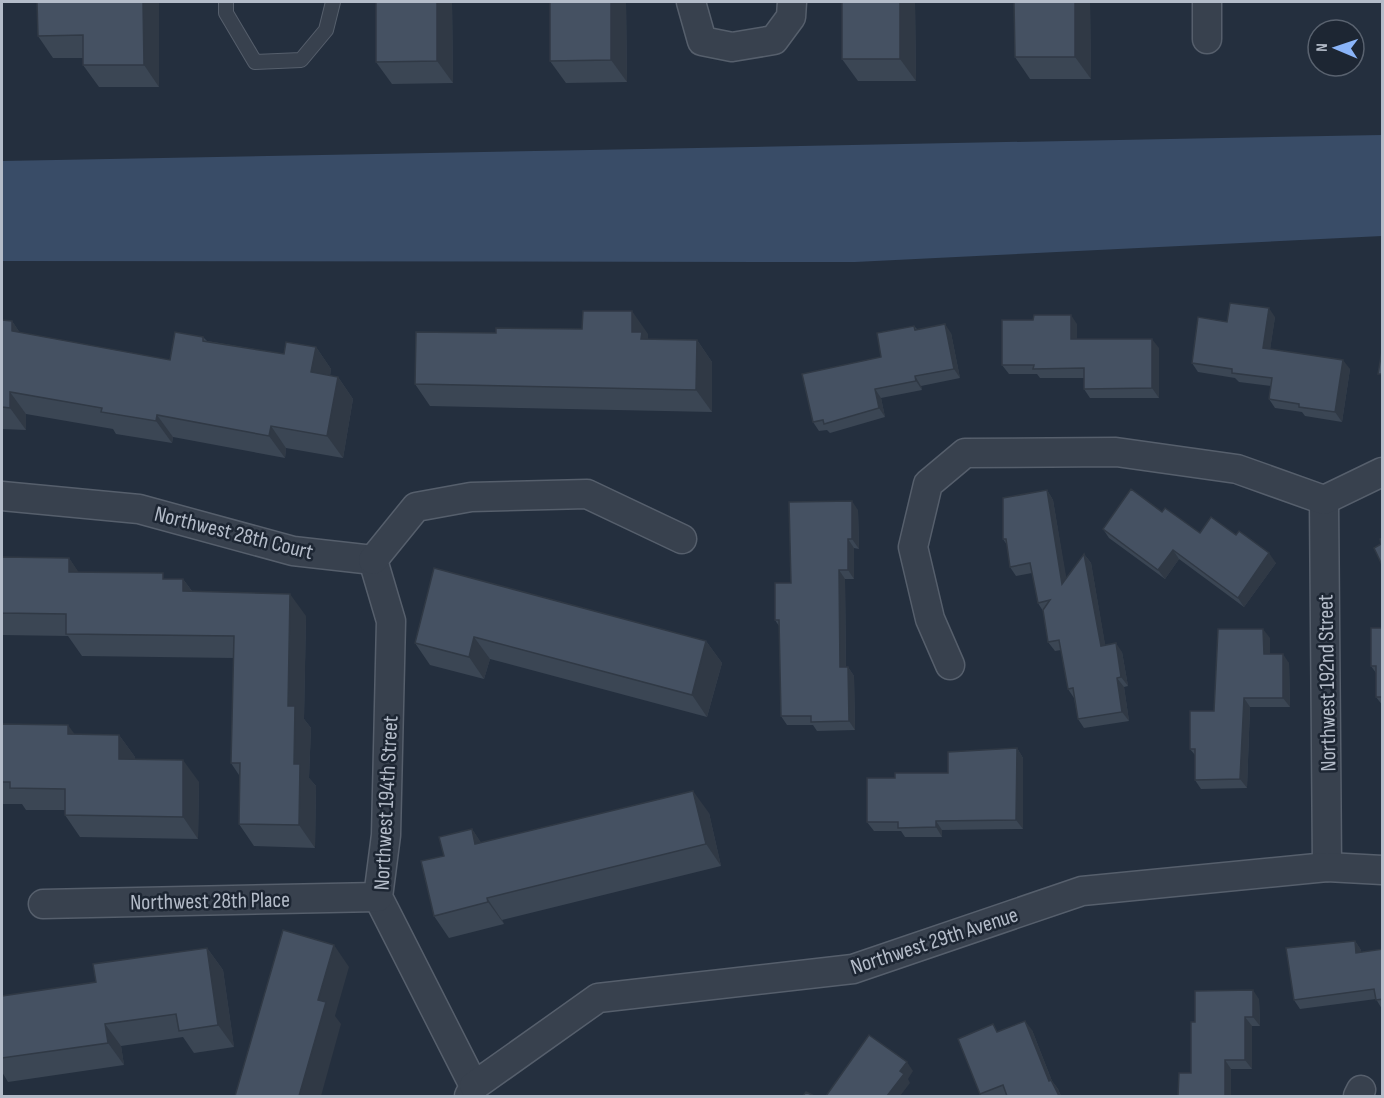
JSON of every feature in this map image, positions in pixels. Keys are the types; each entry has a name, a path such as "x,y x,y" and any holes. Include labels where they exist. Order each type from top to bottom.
{"street":[{"path":"691,2 702,41 732,47 774,40 791,17 792,2"},
{"path":"1206,2 1207,39"},
{"path":"950,665 930,619 914,547 928,484 965,453 1116,452 1237,469 1324,500 1383,472"},
{"path":"373,560 416,507 471,497 586,494 682,539"},
{"name":"Northwest 28th Court","path":"2,496 139,508 293,550 373,560"},
{"name":"Northwest 192nd Street","path":"1324,500 1327,867"},
{"name":"Northwest 194th Street","path":"373,560 391,621 386,835 378,897 472,1091"},
{"name":"Northwest 29th Avenue","path":"472,1091 598,998 853,969 1082,891 1327,867 1383,870"},
{"name":"Northwest 28th Place","path":"43,904 378,897"}],"lane":[{"path":"226,2 226,13 255,62 301,60 326,30 333,2"}],"water":[{"path":"1382,135 1382,236 855,262 2,261 2,161"}],"building":[{"path":"37,2 143,2 144,65 83,65 83,35 38,36"},
{"path":"376,2 437,2 437,61 376,62"},
{"path":"550,2 611,2 611,60 550,61"},
{"path":"842,2 900,2 900,59 842,59"},
{"path":"1014,2 1075,2 1075,57 1015,57"},
{"path":"1230,303 1269,308 1263,348 1343,360 1335,412 1299,407 1299,404 1269,399 1272,378 1232,373 1232,369 1192,363 1198,317 1227,322"},
{"path":"583,311 632,311 632,332 642,332 641,339 697,340 696,390 415,384 416,332 496,333 496,328 582,329"},
{"path":"1034,315 1071,315 1071,339 1152,339 1152,388 1084,389 1084,368 1033,369 1034,365 1002,365 1002,320 1033,320"},
{"path":"2,320 12,321 12,331 170,360 175,332 203,337 203,341 284,354 286,342 316,347 311,372 338,377 327,436 271,426 269,436 157,415 156,421 101,412 102,408 10,392 10,408 2,407"},
{"path":"945,324 954,369 915,376 916,381 875,389 879,408 824,424 823,420 813,422 802,374 881,357 877,333 914,326 915,330"},
{"path":"1383,345 1383,374 1378,374"},
{"path":"1131,489 1162,512 1165,508 1200,533 1211,517 1236,535 1239,531 1269,553 1238,598 1173,550 1158,570 1103,529"},
{"path":"1047,490 1062,584 1084,554 1101,646 1116,643 1121,677 1117,678 1122,712 1078,719 1073,688 1068,689 1059,640 1048,642 1043,610 1050,600 1038,603 1030,563 1010,567 1006,539 1003,539 1003,498"},
{"path":"852,501 852,539 848,539 848,570 839,570 840,667 848,667 849,721 811,722 811,716 781,716 779,620 775,620 775,583 791,583 789,502"},
{"path":"1383,538 1383,567 1374,548 1381,544 1380,539"},
{"path":"2,557 69,558 69,572 163,573 163,579 183,579 183,591 290,594 288,706 295,706 294,764 300,764 299,825 239,824 240,763 231,763 234,636 66,634 66,614 2,613"},
{"path":"434,568 706,641 692,695 474,637 469,657 415,643"},
{"path":"1371,628 1383,628 1383,697 1376,697 1376,666 1371,666"},
{"path":"1218,629 1263,629 1264,654 1283,654 1283,698 1244,698 1240,779 1195,780 1195,749 1190,749 1190,711 1214,711"},
{"path":"2,724 68,725 68,734 119,735 119,759 183,760 183,817 65,815 65,789 10,788 10,782 2,782"},
{"path":"1017,748 1016,820 936,821 936,827 898,828 898,822 867,822 867,778 895,778 895,773 948,773 948,752"},
{"path":"693,791 706,844 487,898 488,902 434,916 421,861 444,856 439,837 472,829 475,844"},
{"path":"283,930 334,945 318,1000 326,1002 299,1096 235,1096"},
{"path":"1355,941 1356,953 1383,949 1383,999 1376,1000 1374,989 1294,1000 1286,948"},
{"path":"207,948 218,1025 179,1031 176,1014 105,1024 108,1043 2,1058 2,996 96,982 93,964"},
{"path":"1253,990 1253,1017 1245,1017 1245,1060 1225,1060 1225,1096 1178,1096 1179,1073 1191,1073 1191,1022 1195,1022 1195,991"},
{"path":"1025,1021 1049,1081 1051,1080 1059,1096 1007,1096 1003,1085 980,1094 958,1039 993,1024 997,1032"},
{"path":"869,1035 907,1062 900,1071 904,1074 887,1096 826,1096"}]}
